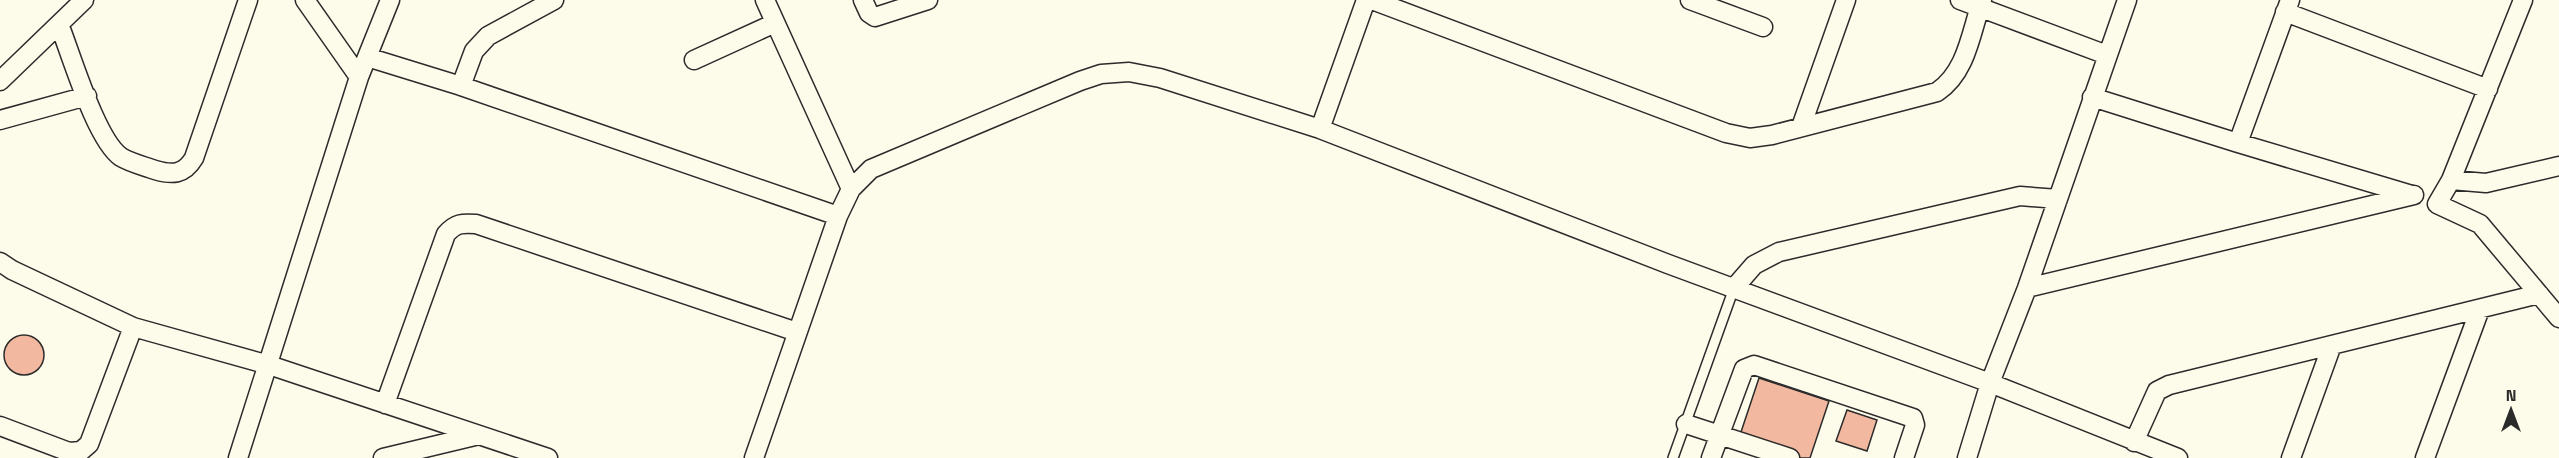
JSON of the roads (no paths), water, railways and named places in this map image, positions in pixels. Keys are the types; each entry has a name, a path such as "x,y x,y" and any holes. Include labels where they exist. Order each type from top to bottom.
{"street":[{"path":"0,81 84,0"},
{"path":"59,24 87,96 109,144 120,156 168,174 180,173 189,166 194,158 248,0"},
{"path":"305,0 359,77"},
{"path":"238,458 359,77 390,0"},
{"path":"461,86 474,51 488,36 554,0"},
{"path":"765,0 851,189"},
{"path":"863,0 868,13 875,17 885,16 928,0"},
{"path":"1320,129 1366,0"},
{"path":"1372,0 1726,133 1750,138 1937,92 1948,85 1962,62 1981,4"},
{"path":"1690,0 1728,7 1763,27"},
{"path":"1802,127 1846,0"},
{"path":"1960,0 1981,4 2107,55"},
{"path":"1967,458 1990,383 2027,288 2127,0"},
{"path":"2437,204 2451,180 2523,0"},
{"path":"2238,143 2288,6 2488,89"},
{"path":"694,60 775,23"},
{"path":"367,57 461,86 838,216"},
{"path":"754,458 796,332 838,216 851,189 871,169 1101,74 1129,72 1160,78 1320,129 1734,288 1990,383 2178,458"},
{"path":"0,120 87,96"},
{"path":"2092,97 2414,195 2480,224 2559,318"},
{"path":"2451,180 2486,183 2559,166"},
{"path":"2027,288 2414,195"},
{"path":"1734,288 1754,265 1779,252 2020,196 2058,199"},
{"path":"385,404 446,234 461,223 476,224 796,332"},
{"path":"0,261 12,270 133,327 269,365 548,458"},
{"path":"2134,442 2157,391 2161,388 2540,294"},
{"path":"2425,458 2480,309"},
{"path":"0,426 69,452 81,451 89,444 133,327"},
{"path":"2291,458 2332,345"},
{"path":"1711,458 1744,369 1754,365 1913,418 1915,425 1904,458"},
{"path":"1686,424 1790,458"},
{"path":"383,458 479,435"}],"lane":[{"path":"1673,458 1734,288"}]}
